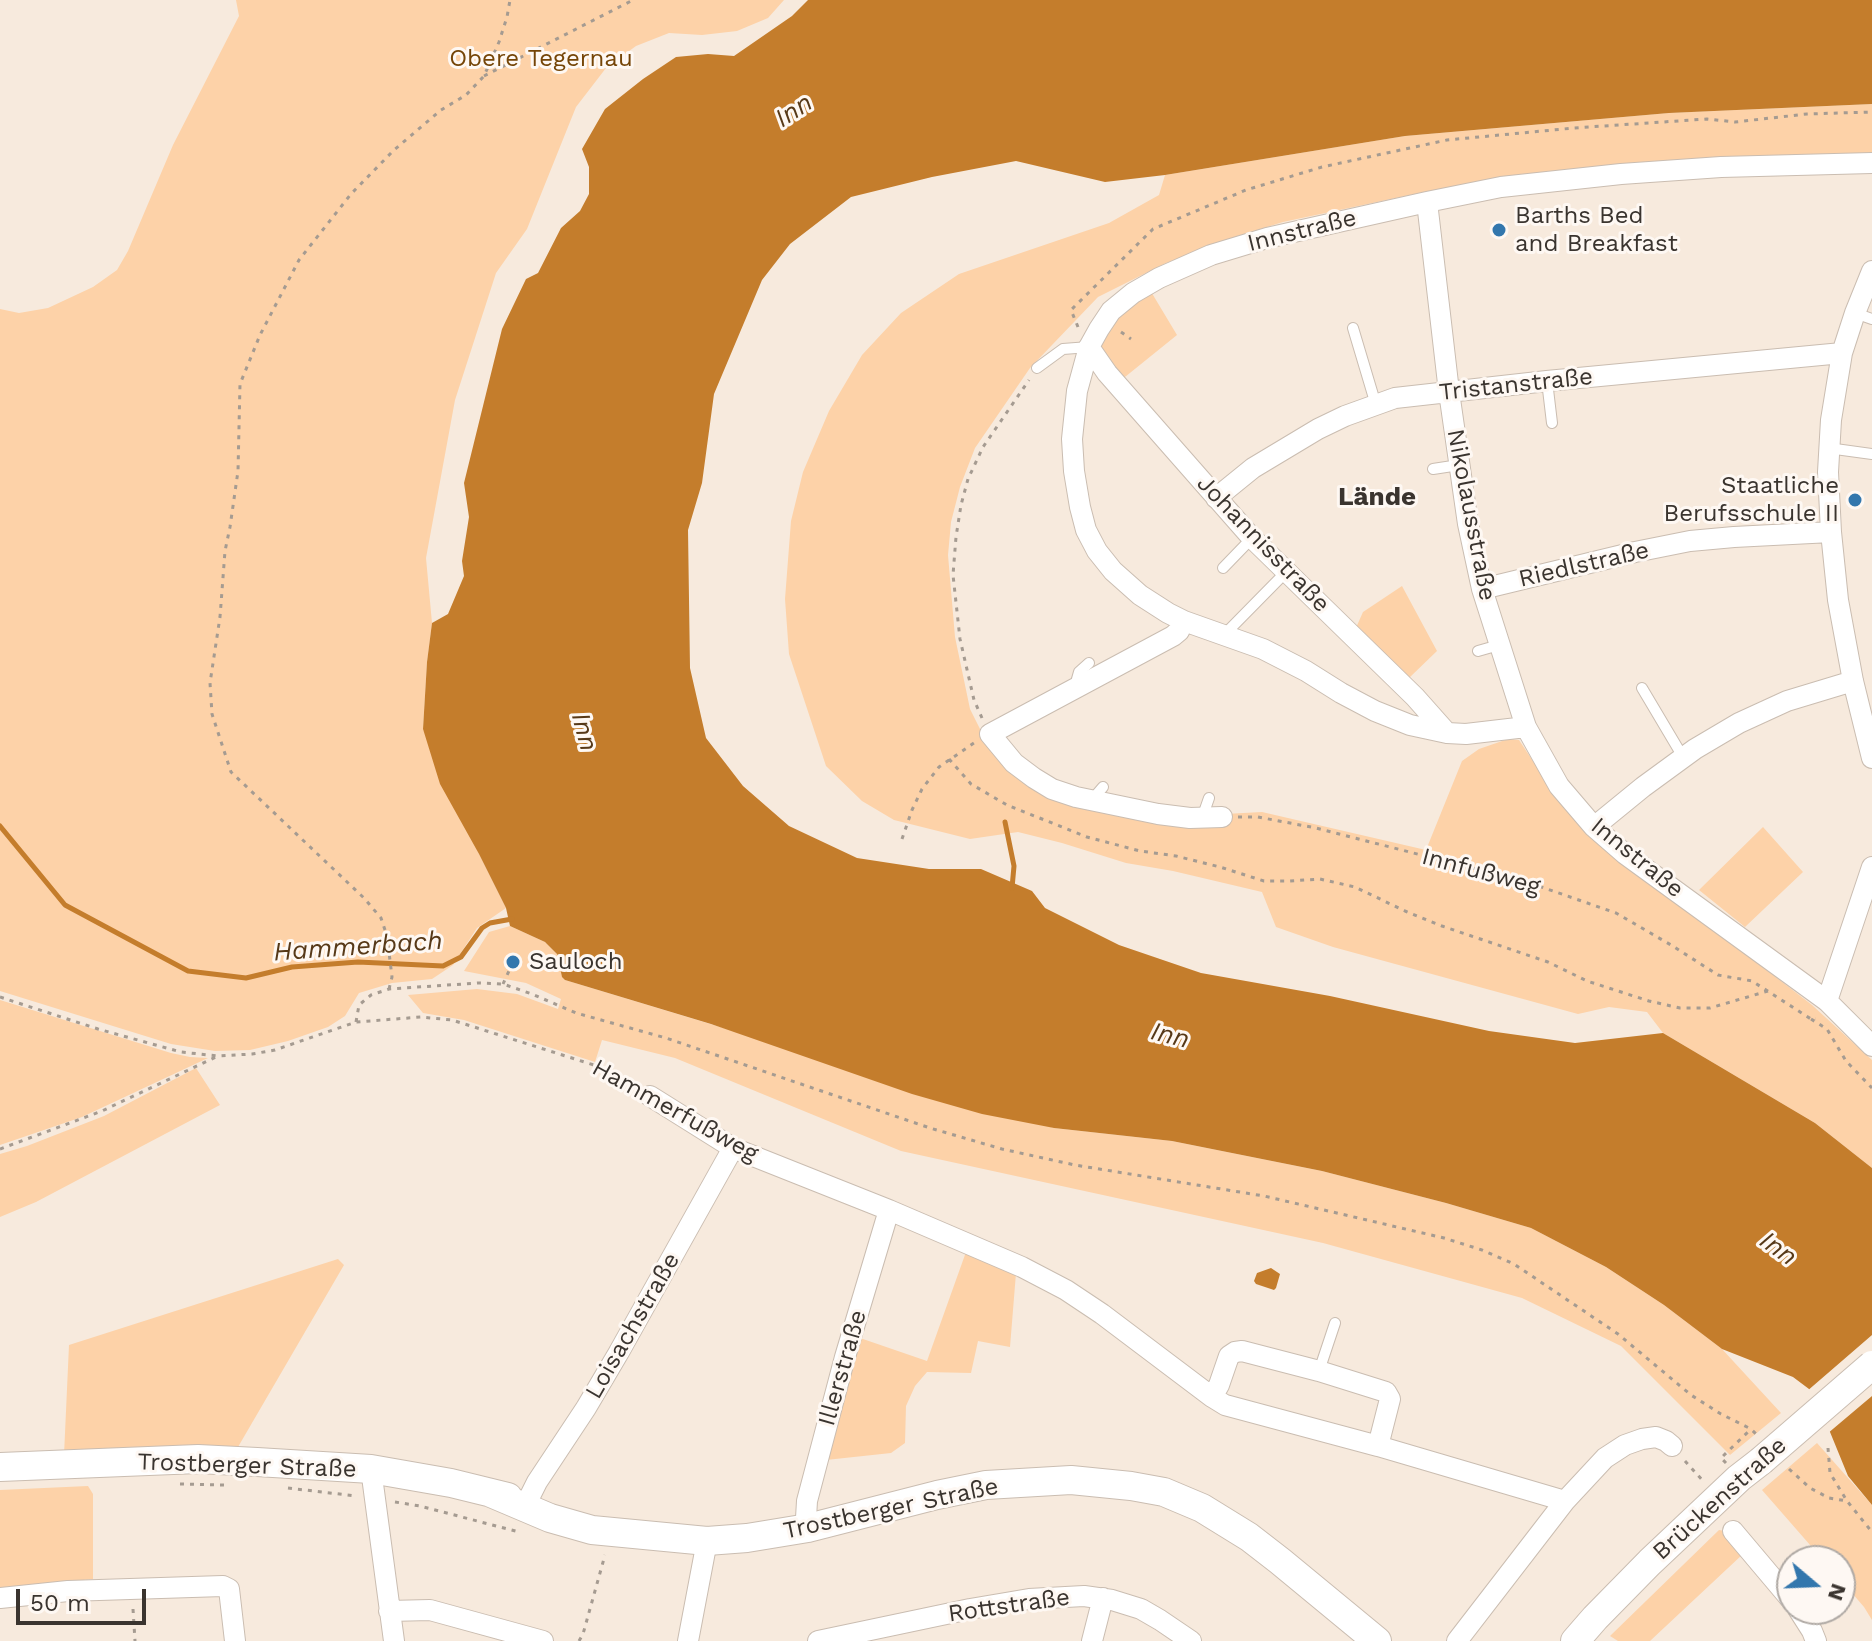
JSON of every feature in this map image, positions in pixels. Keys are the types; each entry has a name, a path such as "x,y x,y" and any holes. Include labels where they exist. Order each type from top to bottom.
{"main road":[{"name":"Brückenstraße","path":"1575,1641 1650,1562 1739,1478 1872,1365"},
{"name":"Trostberger Straße","path":"0,1467 198,1459 371,1469 451,1483 644,1534"},
{"name":"Trostberger Straße","path":"491,1493 550,1518 592,1530 707,1541 808,1528 986,1485 1071,1480 1153,1490 1202,1508 1249,1537 1377,1641"}],"street":[{"name":"Innstraße","path":"1872,163 1721,167 1501,187 1280,234 1211,255 1159,278 1111,311 1089,347 1077,391 1072,439 1074,471 1086,530 1097,551 1140,595 1184,621 1263,649 1375,711 1410,725 1447,733 1485,733 1526,727 1559,786 1594,827 1625,854 1827,1001 1872,1046"},
{"name":"Nikolausstraße","path":"1427,202 1468,524 1482,589 1526,727"},
{"path":"1872,271 1863,316 1842,353 1828,448 1831,532 1838,600 1872,758"},
{"name":"Johannisstraße","path":"1089,347 1107,373 1252,538 1415,697 1447,733"},
{"name":"Tristanstraße","path":"1216,498 1253,468 1318,429 1395,398 1842,353"},
{"name":"Riedlstraße","path":"1482,589 1690,541 1831,532"},
{"path":"1184,621 1173,636 990,734 1014,763 1052,789 1097,794 1158,814 1211,811"},
{"path":"1594,827 1683,757 1728,730 1787,701 1853,681"},
{"path":"1827,1001 1872,867"},
{"name":"Hammerfußweg","path":"650,1096 733,1148 889,1210 1022,1267 1066,1290 1225,1405 1565,1501"},
{"name":"Loisachstraße","path":"527,1502 619,1352 733,1148"},
{"name":"Illerstraße","path":"808,1528 807,1501 845,1357 889,1210"},
{"path":"1212,1397 1229,1356 1235,1352 1242,1351 1319,1371 1386,1392 1390,1399 1378,1446"},
{"path":"1457,1641 1565,1501 1605,1458 1625,1445 1642,1439 1656,1437 1672,1446"},
{"path":"371,1469 394,1641"},
{"path":"1733,1531 1776,1581"},
{"path":"688,1641 707,1541"},
{"path":"0,1598 68,1591 223,1586 229,1589 235,1641"},
{"name":"Rottstraße","path":"818,1641 880,1635 970,1609 1063,1596 1103,1598 1141,1609 1191,1641"},
{"path":"1092,1641 1103,1598"},
{"path":"389,1611 430,1610 543,1641"}],"lane":[{"path":"1353,328 1376,405"},
{"path":"1037,368 1063,349 1089,347"},
{"path":"1547,381 1552,423"},
{"path":"1828,448 1872,454"},
{"path":"1433,469 1459,465"},
{"path":"1223,568 1252,538"},
{"path":"1224,635 1286,572"},
{"path":"1478,651 1499,645"},
{"path":"1079,686 1079,672 1089,663"},
{"path":"1642,688 1683,757"},
{"path":"1319,1371 1335,1323"}],"path":[{"path":"484,76 507,17 510,0"},
{"path":"389,989 392,977 387,936 381,918 231,772 212,714 210,683 220,617 225,551 238,471 240,384 260,335 299,260 351,194 394,150 441,110 466,95 484,76 633,0"},
{"path":"1078,327 1071,310 1153,229 1246,190 1322,167 1463,138 1707,119 1735,122 1807,114 1872,112"},
{"path":"902,839 922,789 939,767 990,734 974,700 960,639 953,575 956,537 964,492 983,447 1037,368"},
{"path":"949,759 971,784 1007,805 1087,837 1140,851 1176,856 1264,881 1320,879 1355,887 1442,926 1649,1001 1680,1008 1710,1008 1768,991"},
{"name":"Innfußweg","path":"1211,811 1316,828 1530,883 1616,913 1718,975 1752,981 1827,1029 1846,1061 1872,1088"},
{"path":"503,984 513,962"},
{"path":"356,1022 359,1005 371,995 389,989 503,984 576,1013 666,1038 930,1128 1002,1149 1264,1196 1444,1238 1482,1250 1514,1264 1618,1334 1691,1395 1751,1429 1768,1454 1810,1488 1829,1498 1847,1501"},
{"name":"Hammerfußweg","path":"0,997 181,1052 218,1056 275,1050 356,1022 421,1017 452,1020 597,1066 650,1096"},
{"path":"1811,1019 1844,1017"},
{"path":"0,1149 102,1111 218,1056"},
{"path":"1721,1458 1751,1429"},
{"path":"1672,1446 1706,1484"},
{"path":"1828,1448 1830,1473 1872,1532"},
{"path":"176,1484 235,1485"},
{"path":"278,1487 420,1506 524,1533"},
{"path":"579,1641 605,1555"},
{"path":"131,1588 135,1641"}],"green space":[{"name":"Obere Tegernau","path":"236,0 784,0 768,18 737,31 702,35 669,33 636,46 606,68 576,107 527,229 496,273 455,400 426,558 432,623 423,729 506,908 477,928 453,965 432,979 392,983 359,993 345,1016 328,1027 288,1041 250,1050 215,1051 171,1044 0,991 0,309 19,313 48,308 93,287 117,270 173,145 239,16"},
{"path":"1872,104 1872,155 1533,176 1424,192 1283,222 1166,263 1098,297 1030,368 975,448 951,522 948,555 955,637 970,709 985,739 1024,778 1150,818 1262,812 1426,850 1462,761 1479,749 1508,739 1519,740 1560,802 1716,931 1812,1005 1872,1060 1872,1168 1815,1123 1663,1033 1647,1012 1609,1007 1578,1014 1333,947 1276,927 1262,892 1126,863 1018,832 970,839 894,820 862,801 826,766 789,654 785,599 791,521 803,472 829,411 862,355 901,313 959,274 1109,223 1159,195 1165,175 1405,136 1669,113"},
{"path":"1150,290 1177,335 1120,381 1101,348 1102,342 1114,322 1137,298"},
{"path":"1402,586 1437,651 1409,678 1355,630 1363,612"},
{"path":"1763,827 1803,872 1745,927 1699,890"},
{"path":"510,926 545,942 557,954 565,980 1054,1128 1172,1141 1322,1171 1531,1228 1606,1267 1664,1305 1722,1349 1781,1413 1730,1455 1621,1346 1522,1298 1323,1243 901,1151 675,1058 602,1040 595,1062 464,1020 423,1013 408,995 477,989 517,994 558,1009 561,999 526,983 464,971 489,932"},
{"path":"0,1000 171,1053 208,1058 82,1117 0,1145"},
{"path":"196,1068 220,1105 36,1202 0,1217 0,1154 104,1116"},
{"path":"966,1252 1016,1273 1010,1347 978,1341 971,1373 927,1372 915,1386 906,1406 905,1443 891,1453 826,1460 860,1338 927,1361"},
{"path":"338,1259 344,1265 238,1447 64,1455 69,1345"},
{"path":"1817,1443 1872,1505 1872,1620 1856,1598 1856,1545 1810,1545 1762,1490"},
{"path":"88,1486 93,1494 93,1579 0,1589 0,1490"},
{"path":"1719,1530 1725,1531 1743,1554 1650,1641 1618,1641 1610,1636"}],"water":[{"name":"Inn","path":"808,0 1872,0 1872,104 1669,113 1405,136 1105,182 1016,161 851,197 790,244 762,280 714,394 702,483 688,530 690,668 706,738 743,786 789,826 857,858 929,869 981,869 1032,891 1045,908 1119,945 1201,973 1330,996 1489,1031 1575,1043 1663,1033 1815,1123 1872,1168 1872,1505 1848,1476 1809,1389 1793,1377 1722,1349 1664,1305 1606,1267 1531,1228 1322,1171 1172,1141 1054,1128 982,1114 912,1094 711,1024 565,980 557,954 545,942 510,926 506,908 440,784 423,729 432,623 448,614 464,576 462,561 469,517 464,483 502,329 526,279 538,273 561,228 580,211 589,194 589,167 582,149 605,109 676,57 708,54 734,56 792,16"},
{"path":"1271,1268 1280,1274 1274,1290 1254,1281 1257,1273"}],"pier":[{"path":"1872,1335 1872,1396 1827,1434 1806,1392"}],"waterway":[{"path":"1005,822 1014,866 1012,888"},
{"name":"Hammerbach","path":"0,826 65,905 188,971 246,978 292,967 358,962 443,966 461,957 482,928 490,923 512,919"}],"place":[{"name":"Barths Bed and Breakfast","path":"1499,230"},
{"name":"Staatliche Berufsschule II","path":"1855,500"},
{"name":"Sauloch","path":"513,962"}],"district":[{"name":"Lände","path":"1377,497"}]}
